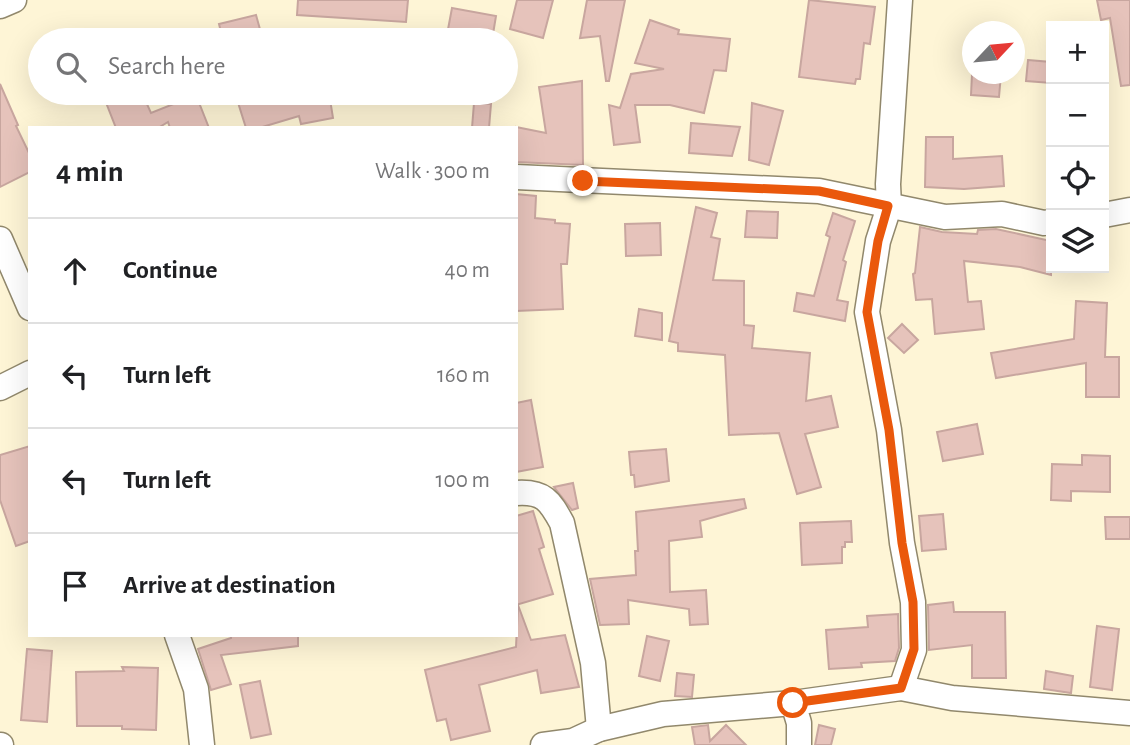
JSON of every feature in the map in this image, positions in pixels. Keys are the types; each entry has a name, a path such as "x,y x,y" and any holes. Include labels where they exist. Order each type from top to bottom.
{"street":[{"path":"0,6 14,0"},
{"path":"900,0 888,206 878,241 867,312 889,430 902,543 913,602 914,649 901,688"},
{"path":"518,177 819,191 945,216 1002,214 1046,223"},
{"path":"1109,214 1130,210"},
{"path":"0,239 28,303"},
{"path":"0,388 28,374"},
{"path":"518,493 538,493 551,504 562,523 593,663 600,729"},
{"path":"178,637 196,689 202,745"},
{"path":"543,745 573,743 600,729 663,714 793,703 901,688 952,698 1130,713"},
{"path":"793,703 799,723 799,745"}],"building":[{"path":"298,0 408,0 406,22 297,15"},
{"path":"517,0 553,0 543,38 518,31 518,28 510,28"},
{"path":"587,0 625,0 609,81 606,81 600,36 580,38"},
{"path":"809,0 875,7 870,44 864,43 860,79 856,79 855,84 799,77"},
{"path":"1097,0 1130,0 1130,85 1121,86 1110,18 1101,20"},
{"path":"452,8 496,16 494,28 448,28"},
{"path":"256,15 260,28 220,28 219,24"},
{"path":"650,20 679,30 678,34 730,39 726,71 714,70 704,113 670,105 635,105 640,142 614,145 609,105 620,108 631,74 664,69 635,63"},
{"path":"1028,60 1046,62 1046,83 1026,81"},
{"path":"582,81 583,165 518,162 518,127 546,133 539,87"},
{"path":"0,84 28,151 28,173 0,187"},
{"path":"972,84 1000,84 999,97 971,95"},
{"path":"752,103 783,111 769,165 749,160"},
{"path":"107,105 147,105 151,113 171,105 200,105 208,126 169,126 168,122 161,126 115,126"},
{"path":"239,105 331,105 333,118 301,124 299,116 266,126 245,126"},
{"path":"474,105 491,105 489,126 472,126"},
{"path":"691,123 740,127 732,156 689,153"},
{"path":"926,137 953,137 953,159 1002,156 1004,186 964,189 925,187"},
{"path":"518,194 536,196 535,218 570,224 567,264 561,264 563,309 518,311"},
{"path":"696,207 717,213 711,237 720,239 713,280 744,281 744,325 754,326 752,348 810,353 806,401 831,396 838,427 805,434 821,487 797,494 779,433 729,435 725,355 678,351 678,343 669,341"},
{"path":"747,211 778,212 777,238 745,237"},
{"path":"833,213 855,221 843,260 846,262 837,300 848,302 845,321 794,311 797,293 814,296 830,237 826,235"},
{"path":"660,223 661,255 626,256 625,224"},
{"path":"920,227 942,232 977,234 978,230 996,229 1046,240 1046,273 1051,275 1020,267 964,261 968,302 981,301 984,329 935,334 932,299 916,300 915,273"},
{"path":"1076,301 1107,303 1105,357 1119,357 1119,397 1086,397 1086,363 996,378 991,353 1074,339"},
{"path":"639,309 662,313 662,340 635,336"},
{"path":"902,324 918,340 904,353 888,338"},
{"path":"531,400 543,467 518,472 518,403"},
{"path":"977,424 983,454 943,461 937,432"},
{"path":"28,447 28,542 16,546 0,500 0,455"},
{"path":"666,449 669,481 635,487 629,452"},
{"path":"1082,455 1110,456 1110,492 1071,491 1071,501 1051,500 1052,464 1082,465"},
{"path":"573,483 578,508 572,510 554,487"},
{"path":"744,499 746,508 700,521 702,537 669,541 670,592 706,590 708,624 690,625 689,609 628,600 629,624 600,625 590,579 636,575 636,512"},
{"path":"533,511 544,547 539,549 553,594 518,604 518,515"},
{"path":"943,514 946,549 922,551 919,516"},
{"path":"1105,517 1130,517 1130,539 1106,539"},
{"path":"851,521 852,542 845,542 845,547 842,547 842,563 802,565 800,523"},
{"path":"953,602 954,612 1005,612 1006,678 972,678 972,645 929,650 928,605"},
{"path":"518,605 531,640 565,635 579,687 541,693 537,670 479,685 490,731 451,740 446,719 437,721 425,670 516,647"},
{"path":"898,614 899,648 895,661 861,663 862,667 829,669 826,630 868,627 867,616"},
{"path":"1097,626 1119,629 1112,690 1090,687"},
{"path":"647,636 669,641 660,681 639,676"},
{"path":"298,637 298,646 221,655 231,684 211,690 198,649 231,638"},
{"path":"27,649 52,651 47,722 21,720"},
{"path":"122,667 158,668 156,730 122,729 122,726 77,726 76,672 124,671"},
{"path":"1046,671 1073,676 1071,693 1044,689"},
{"path":"677,673 694,675 692,697 675,696"},
{"path":"260,681 271,734 251,738 240,685"},
{"path":"708,725 710,741 726,725 746,745 695,745 692,727"},
{"path":"819,725 835,729 831,745 815,745"}],"route":[{"path":"583,181 819,191 888,206 878,241 867,312 889,430 902,543 913,602 914,649 901,688 793,703"}]}
